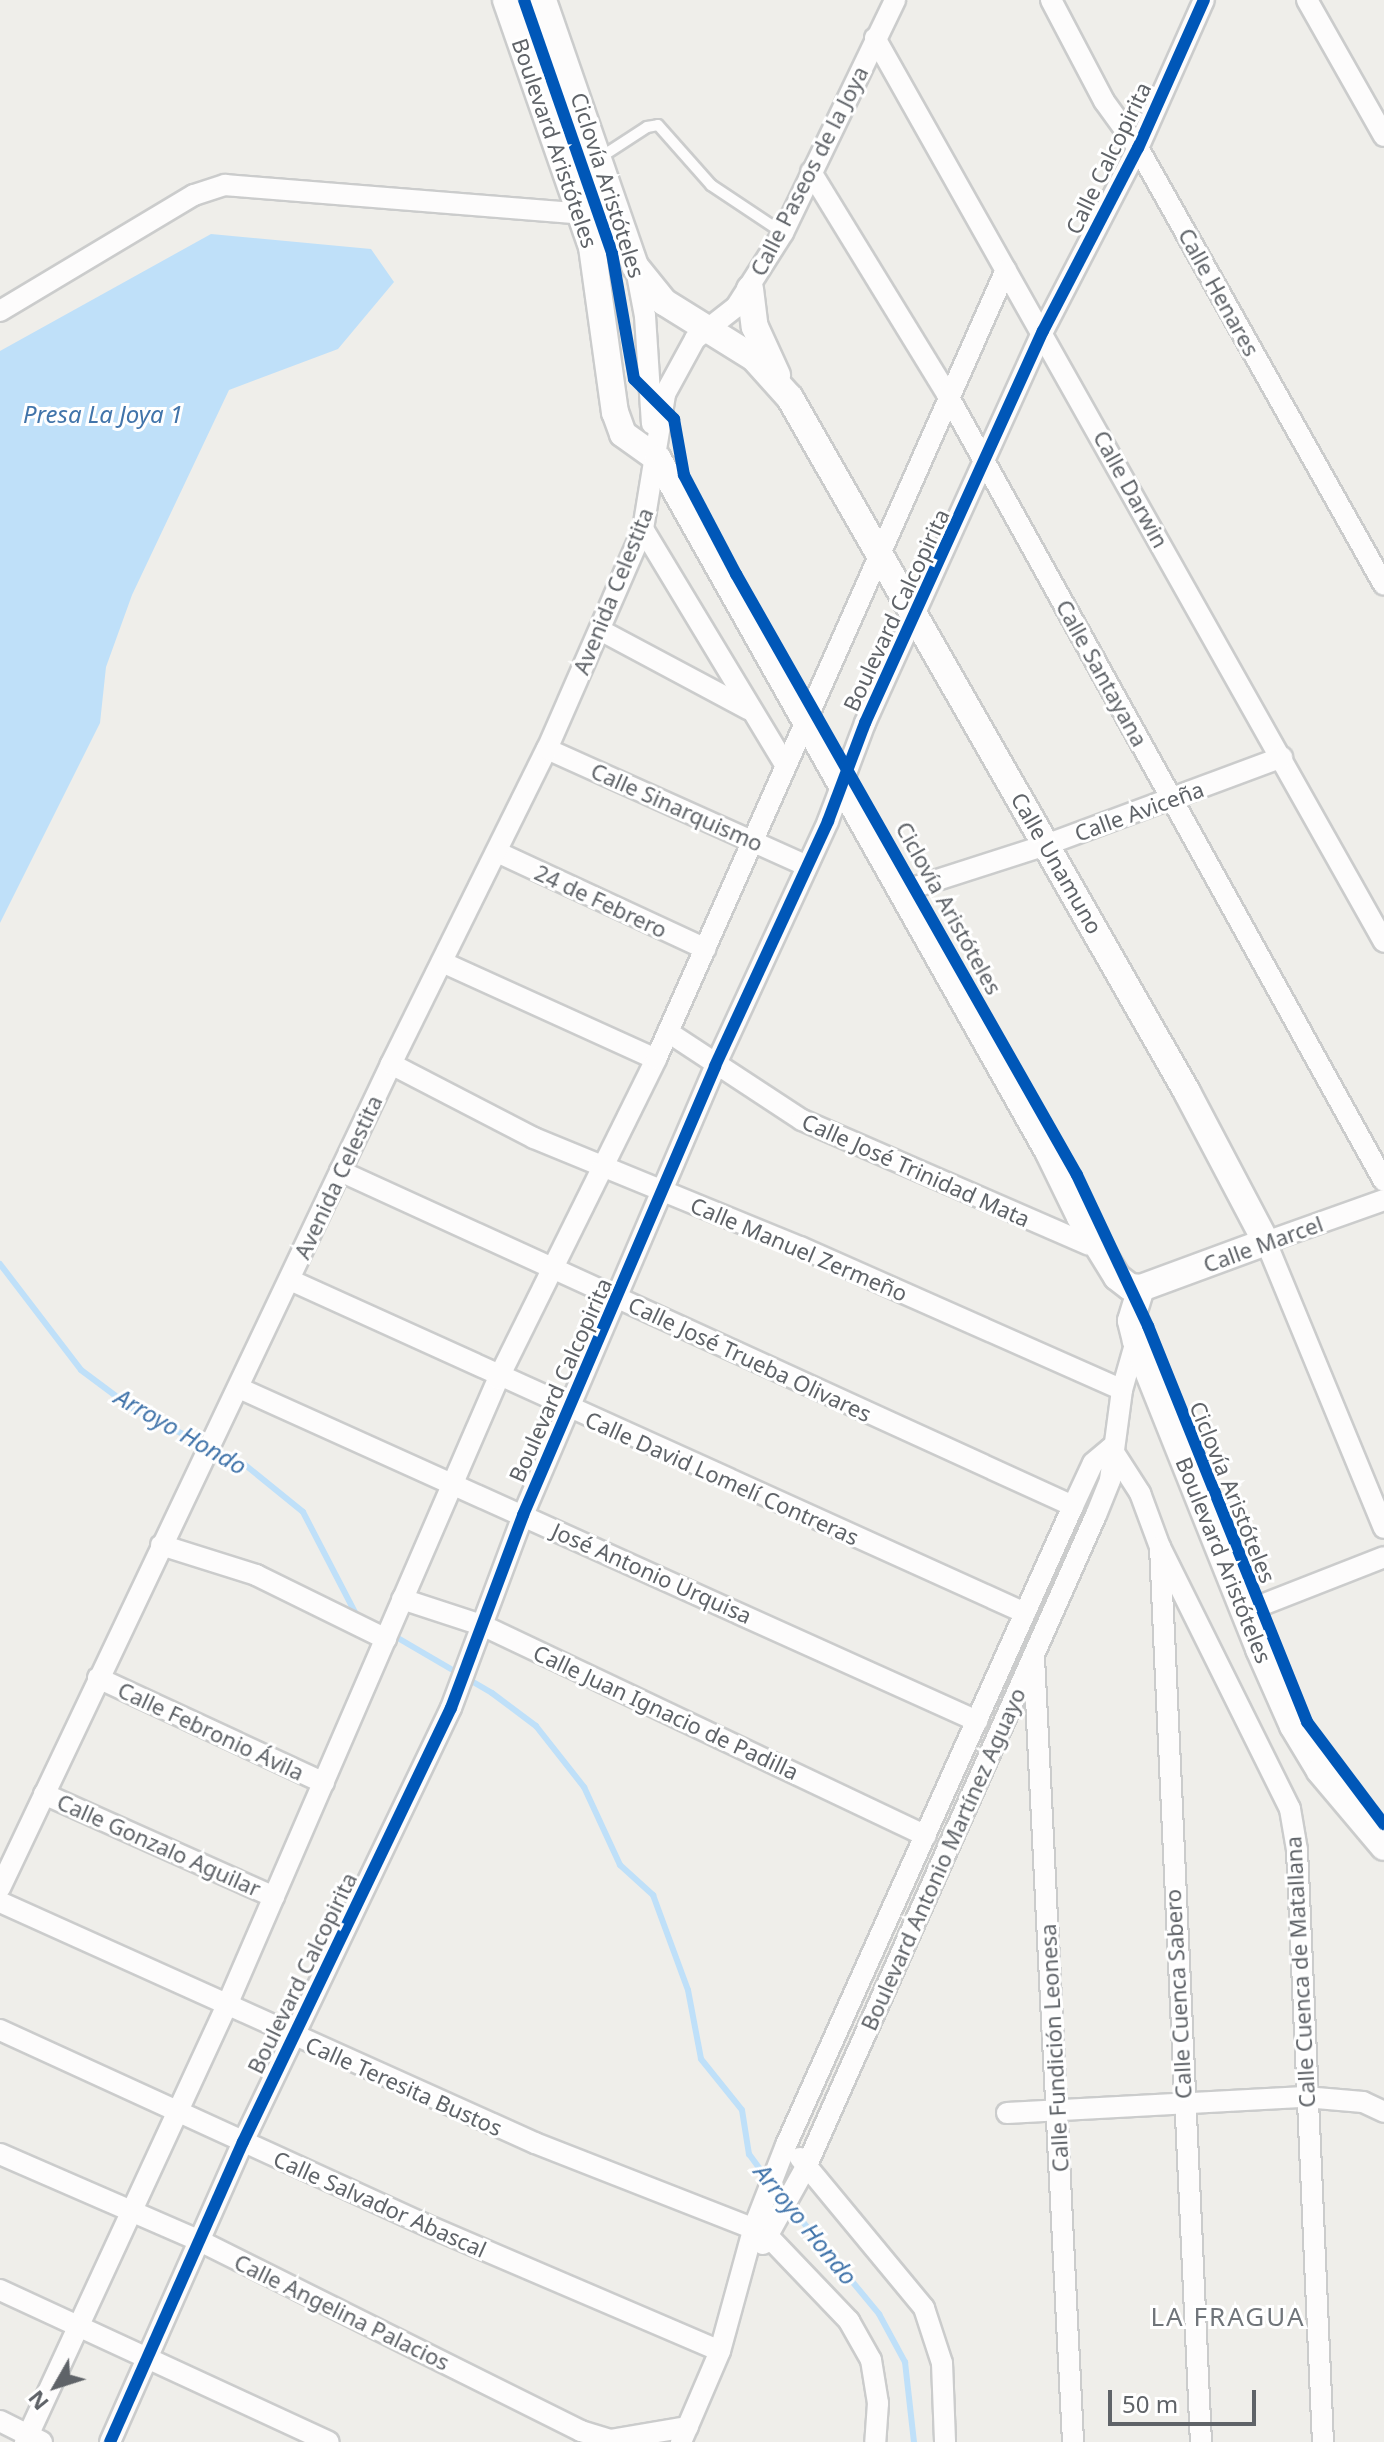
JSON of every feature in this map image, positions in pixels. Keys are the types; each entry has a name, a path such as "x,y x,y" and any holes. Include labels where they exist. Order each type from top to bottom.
{"street":[{"name":"Boulevard Aristóteles","path":"506,0 582,214 598,280 615,412 623,434 658,459"},
{"name":"Boulevard Aristóteles","path":"543,0 635,266 658,459 903,891 1080,1217 1122,1283 1141,1288 1131,1321 1136,1341"},
{"name":"Calle Paseos de la Joya","path":"658,459 665,394 705,329 736,307 750,289 783,233 895,0"},
{"name":"Calle Henares","path":"1051,0 1104,101 1138,148 1384,585"},
{"name":"Calle Calcopirita","path":"1043,331 1138,148 1204,0"},
{"path":"1307,0 1384,136"},
{"name":"Calle Darwin","path":"875,38 1043,331 1384,942"},
{"name":"Calle Santayana","path":"811,172 947,394 1384,1181"},
{"path":"0,311 194,195 225,185 582,214"},
{"name":"Calle Unamuno","path":"635,266 664,302 754,358 779,382 881,553 1266,1242 1384,1528"},
{"name":"Boulevard Calcopirita","path":"32,2440 76,2325 227,2005 498,1379 554,1268 600,1165 656,1059 804,718 881,553 947,394 1006,270"},
{"path":"750,289 755,327 779,382"},
{"name":"Boulevard Calcopirita","path":"110,2442 202,2242 243,2142 451,1708 523,1515 567,1409 618,1298 715,1066 843,784 915,612 986,464 1043,331"},
{"name":"Avenida Celestita","path":"0,1888 391,1064 547,749 643,529 658,459"},
{"path":"643,529 785,764"},
{"path":"600,630 749,709"},
{"name":"Calle Sinarquismo","path":"547,749 807,866"},
{"name":"Calle Aviceña","path":"903,891 1046,845 1282,757"},
{"name":"24 de Febrero","path":"497,852 706,949"},
{"path":"442,962 656,1059"},
{"name":"Calle José Trinidad Mata","path":"668,1032 715,1066 855,1146 1089,1245"},
{"name":"Calle Manuel Zermeño","path":"391,1064 534,1138 800,1247 1122,1390"},
{"name":"Calle José Trueba Olivares","path":"340,1171 1073,1506"},
{"name":"Calle Marcel","path":"1141,1288 1384,1200"},
{"name":"Boulevard Aristóteles","path":"1080,1217 1089,1245 1136,1341 1244,1612 1307,1749 1340,1798 1384,1847"},
{"name":"Calle David Lomelí Contreras","path":"290,1280 498,1379 1025,1613"},
{"name":"Boulevard Antonio Martínez Aguayo","path":"684,2434 720,2351 749,2259 762,2232 780,2216 807,2165 1110,1480 1111,1448 1122,1390 1136,1341"},
{"name":"José Antonio Urquisa","path":"239,1388 977,1721"},
{"name":"Boulevard Antonio Martínez Aguayo","path":"762,2232 763,2201 786,2145 1093,1463 1111,1448"},
{"name":"Calle Cuenca de Matallana","path":"1111,1448 1140,1493 1160,1547 1290,1809 1297,1850 1305,2097 1323,2442"},
{"name":"Calle Juan Ignacio de Padilla","path":"161,1545 392,1622 484,1626 926,1836"},
{"name":"Calle Cuenca Sabero","path":"1160,1547 1183,2105 1201,2442"},
{"path":"1244,1612 1384,1557"},
{"name":"Calle Fundición Leonesa","path":"1034,1654 1073,2442"},
{"name":"Calle Febronio Ávila","path":"98,1678 324,1783"},
{"name":"Calle Gonzalo Aguilar","path":"44,1794 274,1897"},
{"name":"Calle Teresita Bustos","path":"0,1902 293,2037 664,2196 762,2232"},
{"name":"Calle Salvador Abascal","path":"0,2030 243,2142 720,2351"},
{"path":"1007,2113 1305,2097 1363,2102 1384,2112"},
{"path":"786,2145 807,2165 924,2308 942,2363 945,2442"},
{"name":"Calle Angelina Palacios","path":"0,2154 127,2213 202,2242 581,2431 610,2440 684,2434"},
{"path":"762,2232 849,2321 871,2360 878,2403 875,2442"},
{"path":"0,2290 149,2355 329,2442"},
{"path":"0,2421 32,2440"}],"lane":[{"path":"598,159 647,127 658,125 711,185 783,233"}],"water":[{"name":"Presa La Joya 1","path":"211,234 371,249 394,282 338,349 229,390 132,595 106,667 100,723 0,923 0,351"}],"waterway":[{"name":"Arroyo Hondo","path":"0,1264 81,1370 136,1411 244,1464 303,1512 357,1616"},
{"name":"Arroyo Hondo","path":"391,1634 492,1693 536,1726 584,1787 620,1865 653,1895 688,1990 701,2059 742,2110 749,2154 767,2179"},
{"name":"Arroyo Hondo","path":"774,2187 879,2314 905,2362 914,2442"}],"cycle path":[{"name":"Ciclovía Aristóteles","path":"524,0 612,253 634,379 674,419 684,475 736,574 1077,1175 1148,1326 1307,1722 1384,1824"},
{"path":"110,2442 243,2142 451,1708 523,1515 715,1066 828,821 865,723 1043,331 1138,148 1204,0"}],"district":[{"name":"LA FRAGUA","path":"1228,2317"}]}
